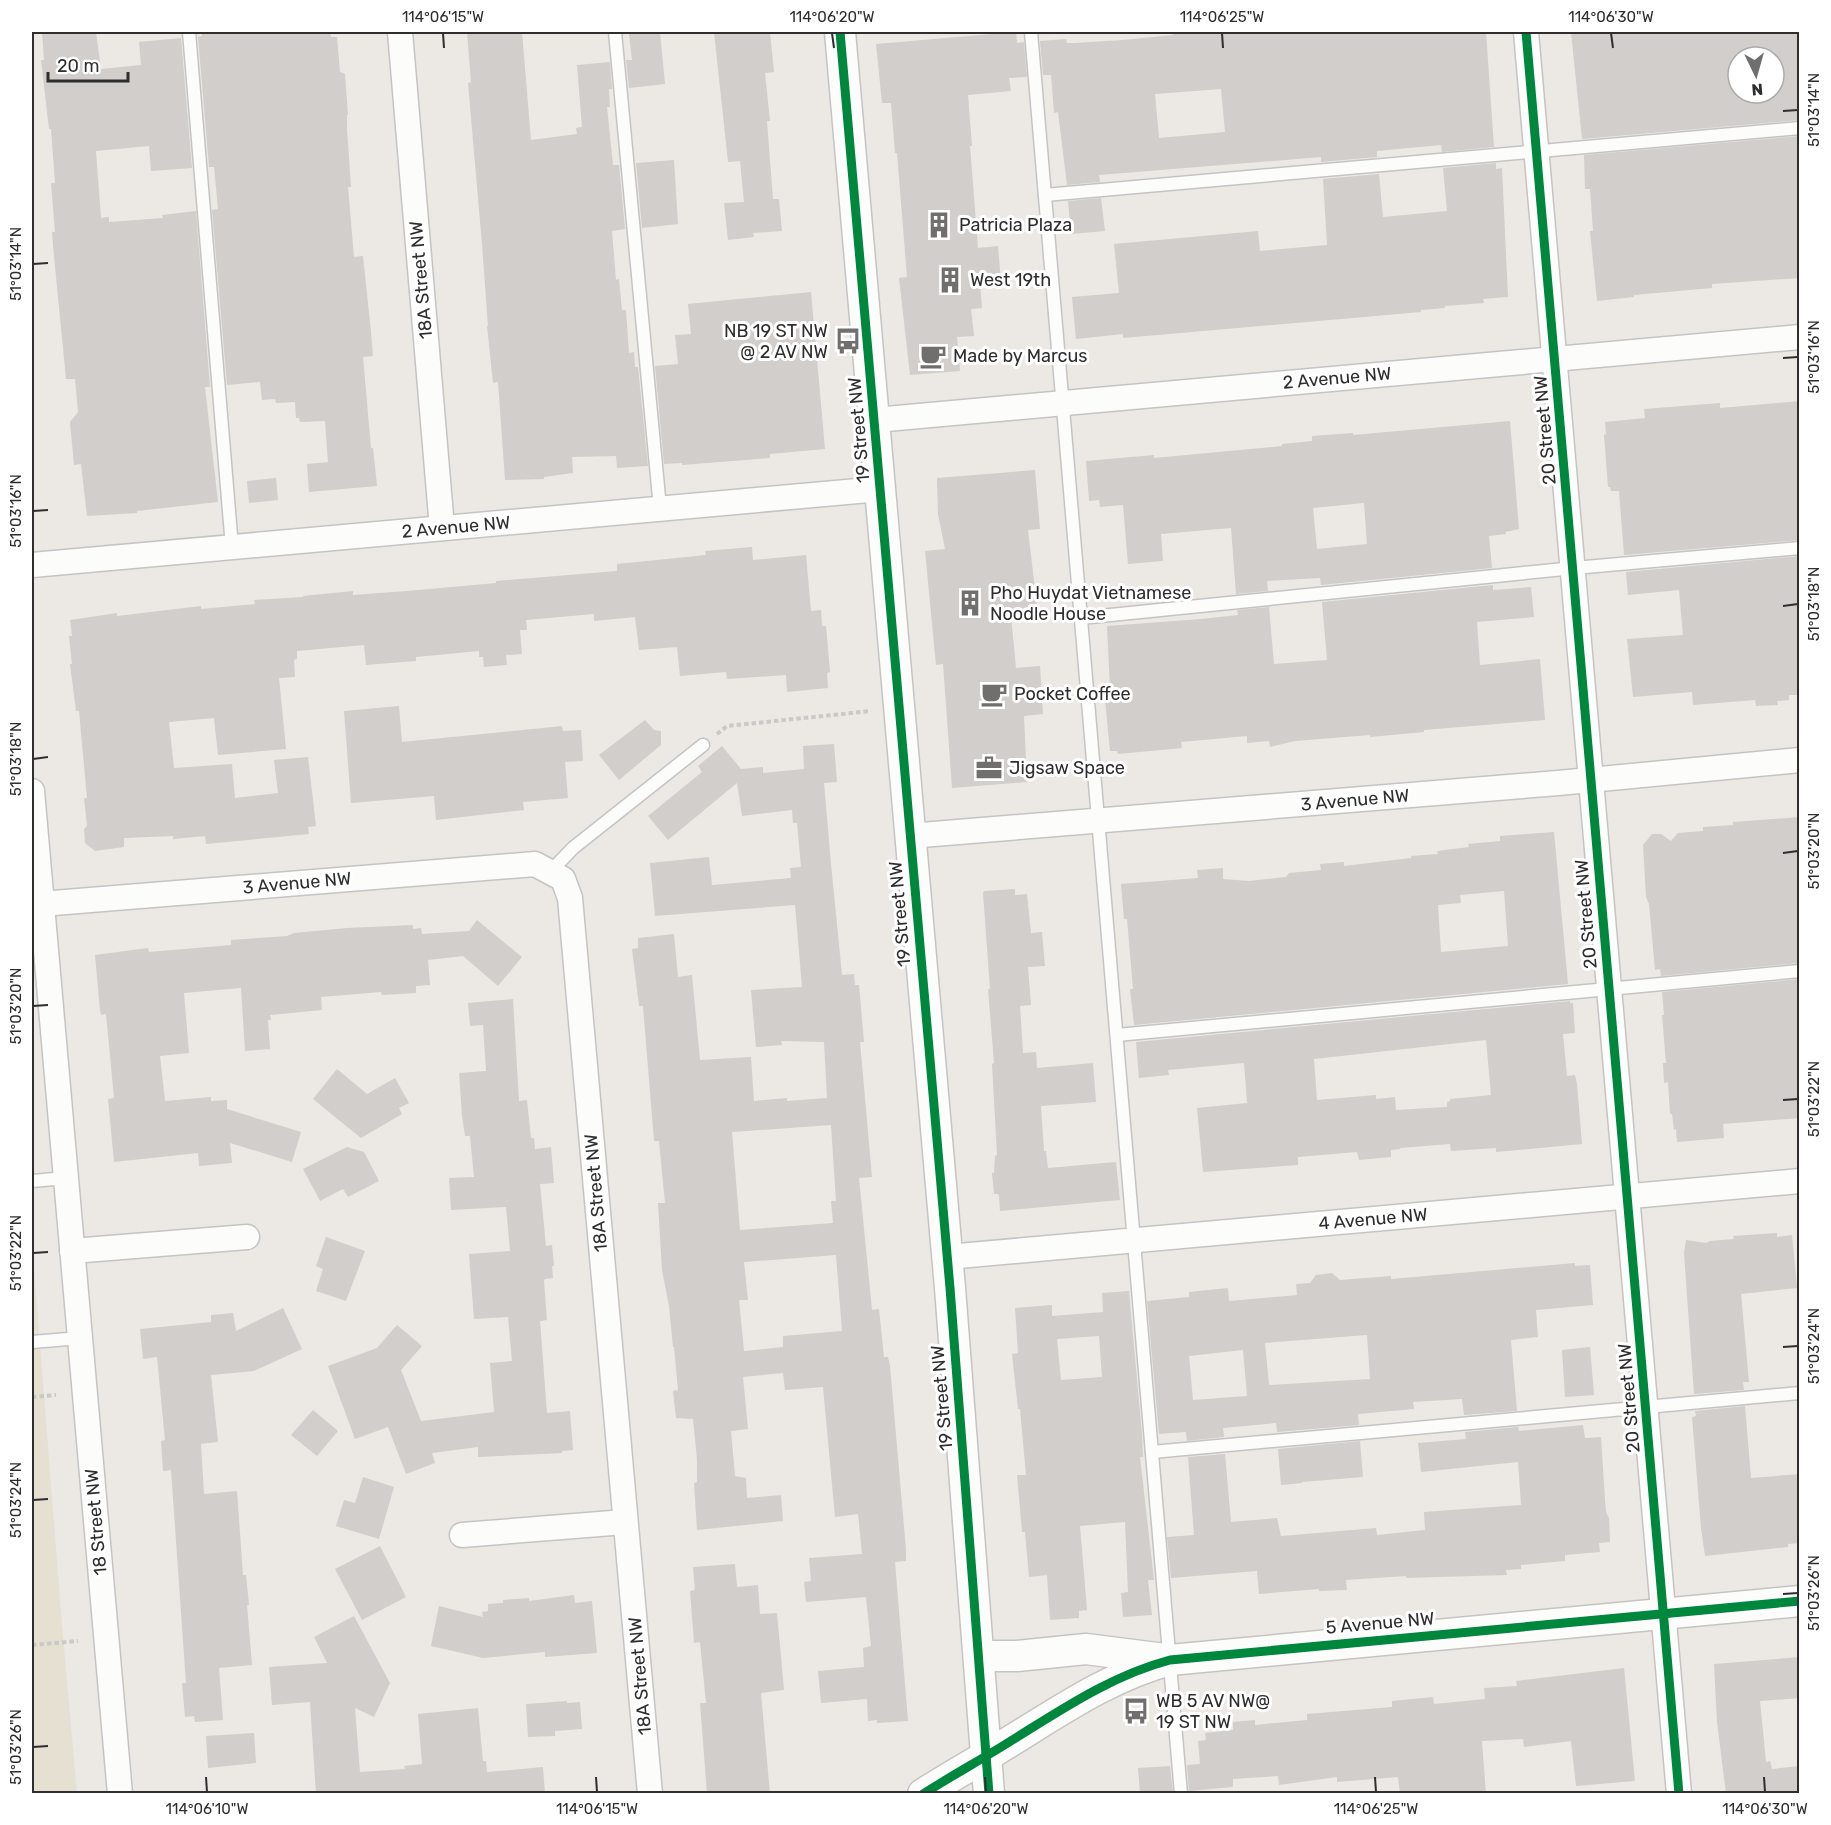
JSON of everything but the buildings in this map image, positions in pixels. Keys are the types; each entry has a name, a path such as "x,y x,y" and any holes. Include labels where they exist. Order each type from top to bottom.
{"street":[{"name":"18A Street NW","path":"400,32 441,528"},
{"name":"19 Street NW","path":"840,32 947,1257 989,1794"},
{"name":"20 Street NW","path":"1526,32 1678,1794"},
{"name":"2 Avenue NW","path":"875,420 1800,337"},
{"name":"2 Avenue NW","path":"32,565 880,489"},
{"name":"3 Avenue NW","path":"909,836 1590,780 1800,760"},
{"name":"18 Street NW","path":"32,791 120,1794"},
{"name":"3 Avenue NW","path":"41,904 535,864 551,871"},
{"name":"18A Street NW","path":"551,871 563,879 570,898 650,1794"},
{"name":"4 Avenue NW","path":"947,1257 1800,1181"},
{"path":"72,1251 247,1238"},
{"path":"462,1535 626,1522"},
{"name":"5 Avenue NW","path":"923,1794 1066,1706 1110,1682 1148,1666 1170,1660 1800,1601"},
{"path":"980,1656 1017,1656 1086,1649 1170,1660"}],"lane":[{"path":"189,32 232,547"},
{"path":"615,32 660,508"},
{"path":"1031,32 1181,1794"},
{"path":"1045,195 1800,128"},
{"path":"1081,618 1574,568 1800,548"},
{"path":"551,871 573,848 703,746"},
{"path":"1117,1035 1800,971"},
{"path":"32,1181 66,1178"},
{"path":"32,1342 80,1338"},
{"path":"1152,1452 1800,1393"}],"path":[{"path":"703,746 728,726 871,711"},
{"path":"32,1397 56,1395"},
{"path":"32,1645 78,1641"}],"shaded area":[{"path":"32,1242 62,1625 77,1793 32,1793"}],"cycle path":[{"path":"840,32 950,1288 989,1794"},
{"path":"1526,32 1679,1794"},
{"path":"923,1794 1109,1683 1170,1660 1800,1601"}],"place":[{"name":"Patricia Plaza","path":"939,225"},
{"name":"West 19th","path":"950,280"},
{"name":"NB 19 ST NW @ 2 AV NW","path":"848,341"},
{"name":"Made by Marcus","path":"933,356"},
{"name":"Pho Huydat Vietnamese Noodle House","path":"970,603"},
{"name":"Pocket Coffee","path":"994,694"},
{"name":"Jigsaw Space","path":"989,768"},
{"name":"WB 5 AV NW@ 19 ST NW","path":"1136,1711"}]}
